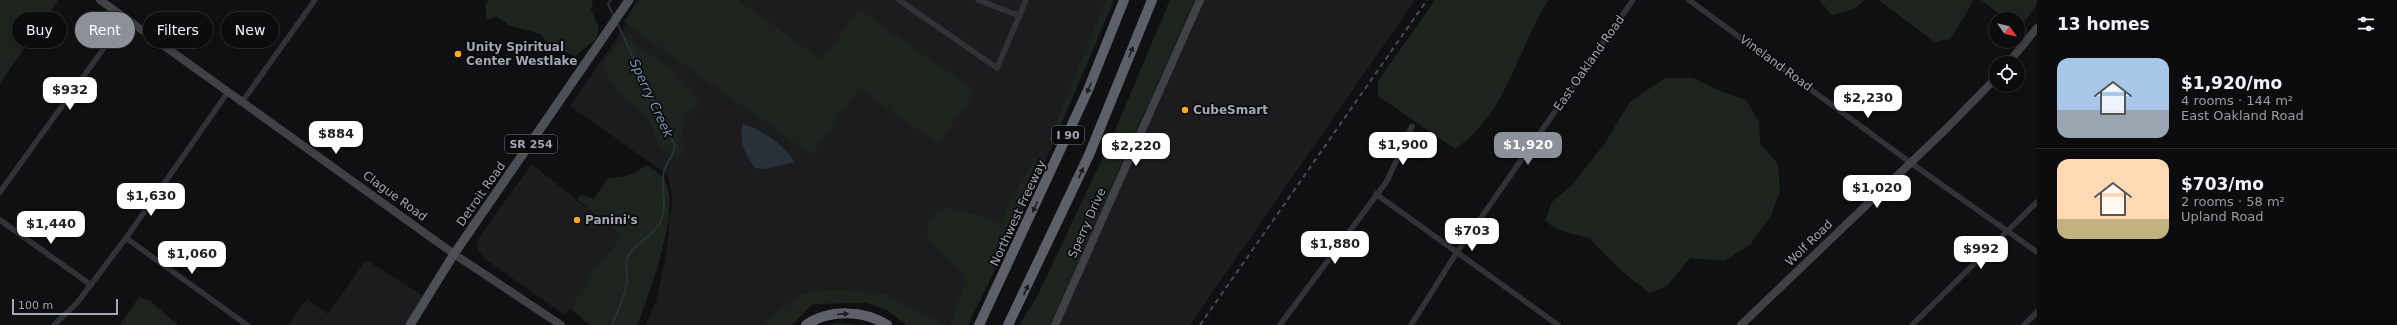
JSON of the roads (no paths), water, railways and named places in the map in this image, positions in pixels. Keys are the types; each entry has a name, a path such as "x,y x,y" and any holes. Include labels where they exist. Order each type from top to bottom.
{"highway":[{"name":"Northwest Freeway","path":"979,325 1085,98 1124,0"},
{"name":"I 90","path":"1008,325 1089,155 1152,0"},
{"path":"806,325 815,319 856,313 879,320 887,325"}],"main road":[{"name":"Detroit Road","path":"410,325 454,254 608,34 629,0"}],"street":[{"name":"Clague Road","path":"100,0 116,12"},
{"path":"242,102 315,0"},
{"path":"899,0 997,68 1026,0"},
{"path":"978,0 1020,16"},
{"name":"Sperry Drive","path":"1055,325 1200,0"},
{"name":"East Oakland Road","path":"1411,325 1457,252 1633,0"},
{"name":"Vineland Road","path":"1690,0 1911,162 2037,252"},
{"name":"Clague Road","path":"135,26 454,254 561,325"},
{"path":"2014,56 2037,28"},
{"path":"0,192 104,48"},
{"name":"Wolf Road","path":"1741,325 1989,85"},
{"path":"54,325 77,303 91,285 126,238 228,92"},
{"path":"1280,325 1387,181 1412,126"},
{"path":"1376,194 1558,325"},
{"path":"1912,325 2037,202"},
{"path":"0,220 91,285"},
{"path":"126,238 247,325"},
{"path":"2024,325 2037,312"}],"waterway":[{"name":"Sperry Creek","path":"611,0 608,4 614,17"},
{"name":"Sperry Creek","path":"612,325 625,293 627,279 626,263 629,255 636,246 654,231 661,220 664,207 664,171 675,146 617,23"}],"railway":[{"path":"1200,325 1427,0"}],"place":[{"name":"Unity Spiritual Center Westlake","path":"458,54"},
{"name":"CubeSmart","path":"1185,110"},
{"name":"Panini's","path":"577,220"}]}
